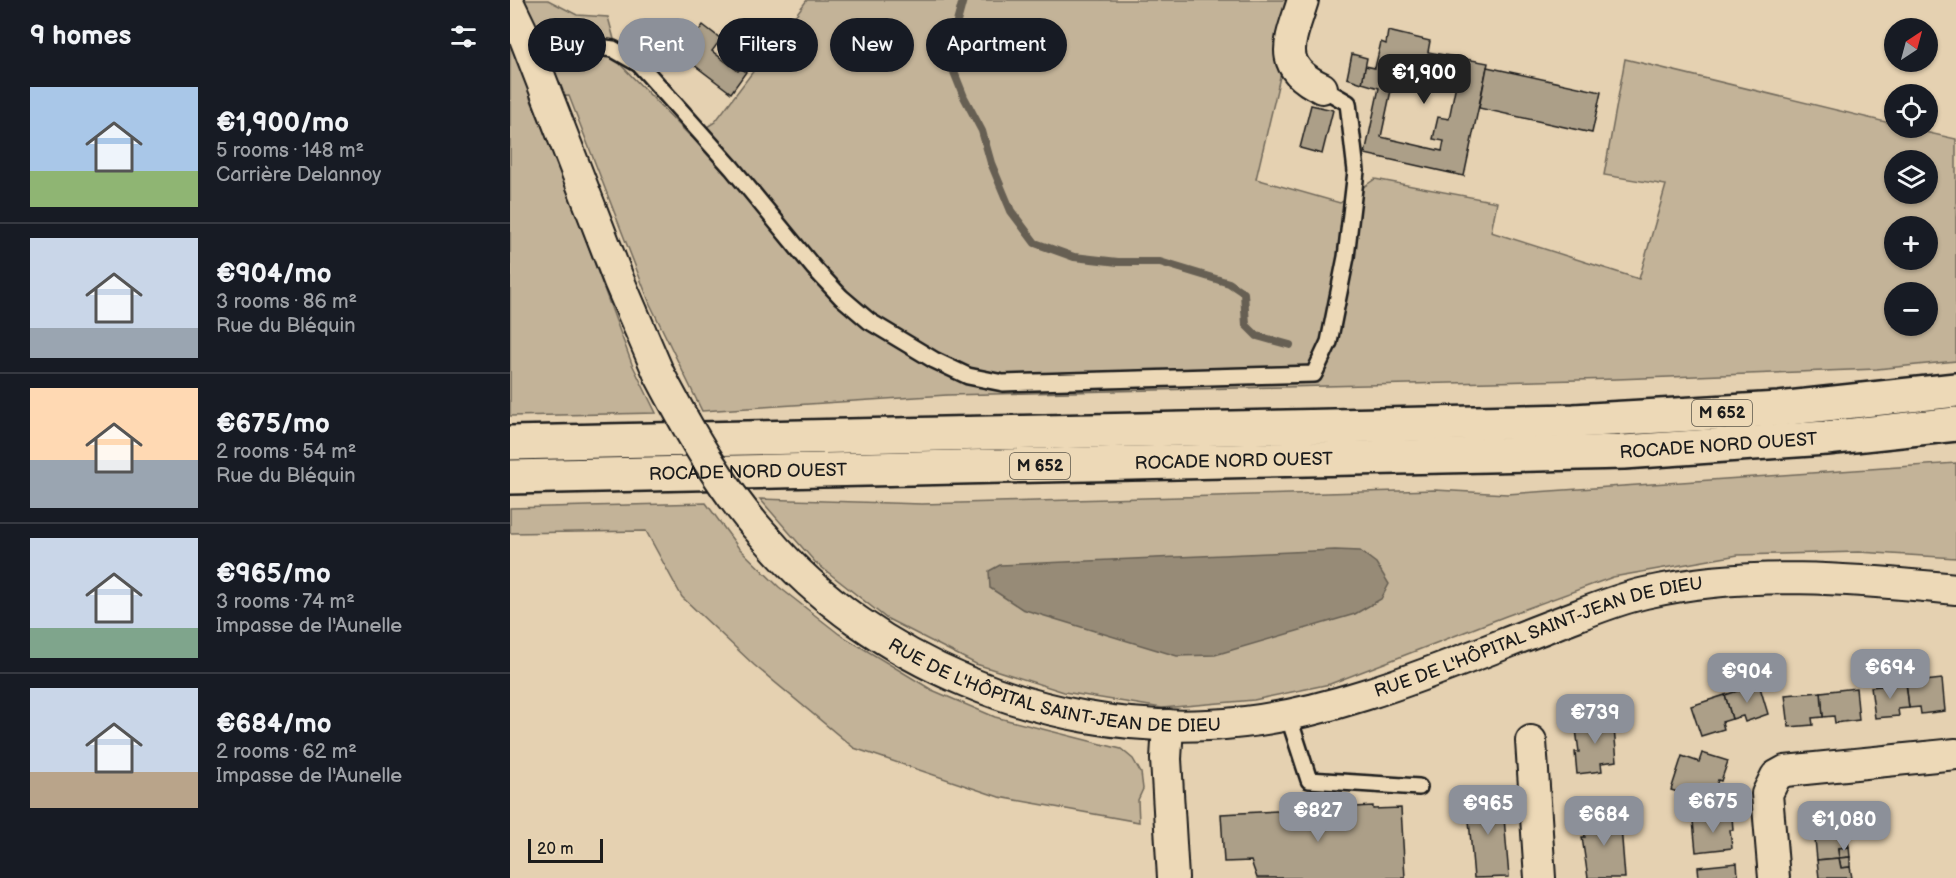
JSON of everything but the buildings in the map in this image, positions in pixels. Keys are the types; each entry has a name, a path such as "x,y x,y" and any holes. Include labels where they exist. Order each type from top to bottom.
{"highway":[{"name":"ROCADE NORD OUEST","path":"510,443 1574,421 1779,409 1956,390"},
{"name":"ROCADE NORD OUEST","path":"510,477 1519,456 1738,445 1871,434 1956,424"}],"street":[{"path":"1303,0 1292,38 1290,55 1294,68 1300,75 1322,87"},
{"name":"RUE DE L'HÔPITAL SAINT-JEAN DE DIEU","path":"510,6 528,47"},
{"name":"RUE DE L'HÔPITAL SAINT-JEAN DE DIEU","path":"538,72 615,271 658,374 720,478 747,516 793,567 830,599 896,645 940,669 993,692 1046,708 1096,718 1168,725 1227,724 1288,715 1366,695 1625,598 1666,589 1709,582 1775,578 1956,590"},
{"path":"1168,725 1166,759 1173,878"},
{"path":"1531,741 1540,878"},
{"path":"1774,878 1767,794 1776,776 1785,771 1956,754"}],"lane":[{"path":"606,48 613,49 639,64 732,168 814,268 841,297 869,321 934,360 968,376 1003,383 1314,375 1329,342 1346,257 1356,171 1348,103 1322,87"},
{"path":"1288,715 1309,780 1419,787"}],"shaded area":[{"path":"510,0 548,0 577,15 608,17 618,54 618,72 628,72 691,137 715,122 753,72 818,72 818,18 793,18 807,0 1298,0 1256,179 1340,203 1375,179 1497,202 1491,232 1639,279 1666,185 1604,175 1625,59 1884,122 1884,138 1938,138 1938,135 1956,139 1956,361 1877,369 1617,379 947,395 702,411 650,304 569,96 530,98 563,178 632,364 656,413 510,416"},
{"path":"1956,463 1956,558 1859,552 1738,555 1613,577 1330,684 1254,700 1162,708 1064,692 976,664 886,618 815,562 760,499 922,504 1435,490 1507,494"},
{"path":"706,503 738,547 779,587 839,634 932,690 995,717 1121,749 1133,759 1141,773 1143,789 1138,800 1139,822 999,797 854,748 754,665 682,597 646,531 510,533 510,508"},
{"path":"1335,550 1360,551 1376,563 1389,584 1381,599 1355,614 1215,655 1177,656 1022,609 990,588 989,571 1000,565"}],"waterway":[{"path":"963,0 951,44 954,72 982,131 991,163 1011,211 1035,243 1074,257 1118,262 1160,262 1229,283 1244,293 1246,325 1257,336 1290,345"}]}
